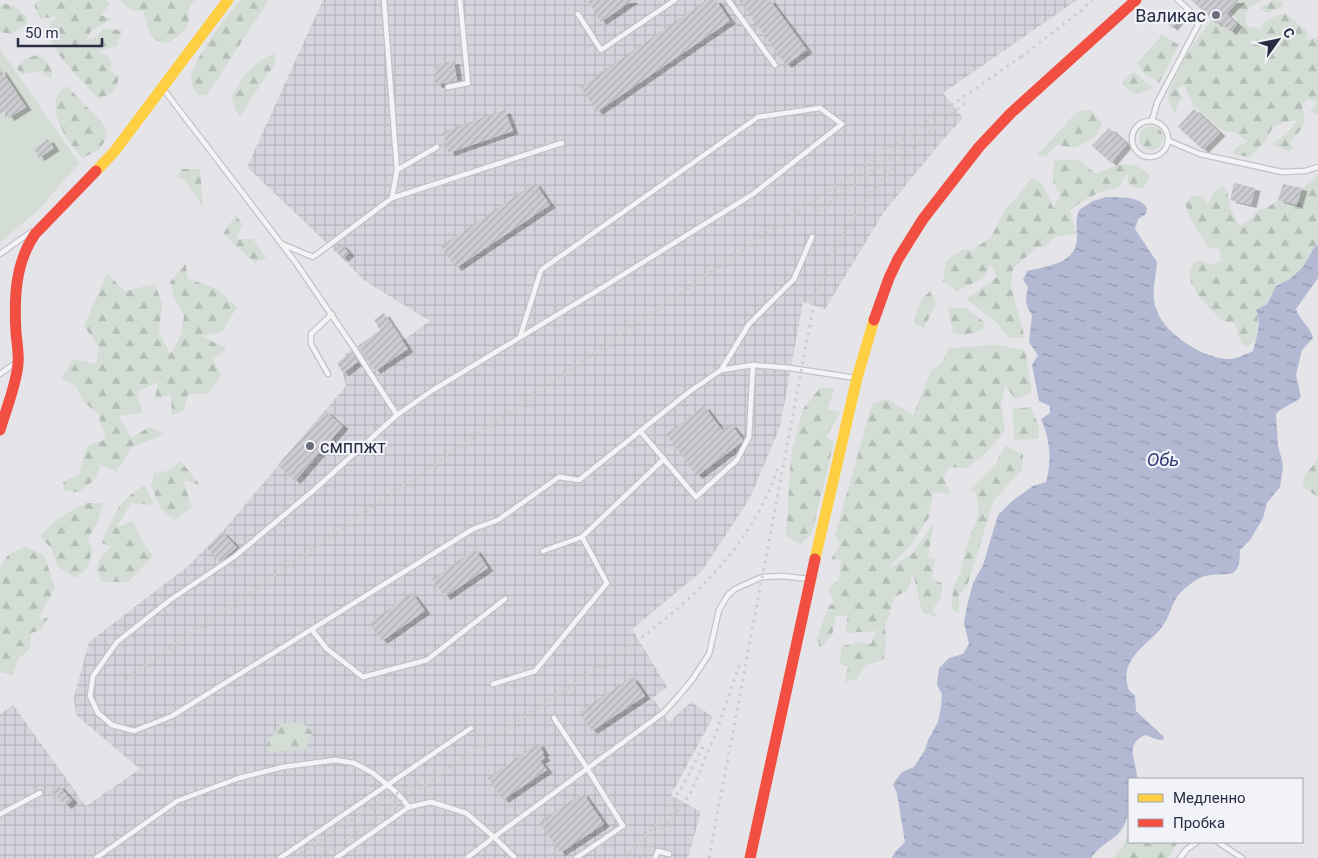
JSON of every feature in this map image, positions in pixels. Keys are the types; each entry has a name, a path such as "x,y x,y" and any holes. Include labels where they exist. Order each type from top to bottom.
{"street":[{"path":"0,430 18,362 16,290 19,262 28,241 114,152 228,0"},
{"path":"750,858 857,378 870,331 889,278 910,239 941,194 995,129 1136,0"}],"lane":[{"path":"384,0 397,170 392,198"},
{"path":"448,86 468,83 460,0"},
{"path":"578,14 601,50 675,0"},
{"path":"728,0 775,65"},
{"path":"1152,121 1157,103 1198,25 1192,13 1178,0"},
{"path":"163,89 281,243 332,314 397,415"},
{"path":"520,337 541,270 758,117 820,108 842,124 752,194 520,337 433,390 397,415 314,490 234,558 170,600 117,642 93,676 90,696 98,713 112,725 134,731 172,716 474,529 498,520 558,477 579,480 689,392 721,370 749,324 794,279 812,237"},
{"path":"1152,121 1161,124 1165,128 1169,141 1165,150 1158,156 1148,158 1136,151 1132,138 1135,128 1143,122 1152,121"},
{"path":"1169,141 1200,154 1282,172 1305,171 1318,167"},
{"path":"281,243 313,257 392,198 562,143"},
{"path":"397,170 437,146"},
{"path":"0,254 50,218"},
{"path":"328,374 311,344 311,334 332,314"},
{"path":"0,374 18,362"},
{"path":"721,370 752,365 790,368 857,378"},
{"path":"640,432 696,497 738,460 749,437 752,365"},
{"path":"543,552 582,537 664,459"},
{"path":"493,684 536,671 607,583 582,537"},
{"path":"467,858 494,836 662,713 681,693 709,654 719,610 728,595 735,589 762,576 782,576 811,580"},
{"path":"312,630 328,649 363,676 428,660 505,600"},
{"path":"554,718 623,826 576,858"},
{"path":"280,858 471,728"},
{"path":"96,858 178,801 239,778 282,767 335,760 354,763 374,773 409,807"},
{"path":"0,814 40,793"},
{"path":"336,858 409,807 431,802 466,813 494,836 515,858"},
{"path":"1180,858 1187,849 1196,843"},
{"path":"1220,843 1242,858"},
{"path":"655,858 658,851 669,854"}],"shaded area":[{"path":"323,0 1077,0 943,93 963,118 884,212 825,309 803,302 780,427 750,498 702,571 632,629 667,687 653,698 669,722 691,702 713,717 671,795 701,812 688,858 0,858 0,714 13,705 86,806 140,769 76,715 74,697 89,642 187,567 222,532 346,386 342,370 337,363 346,356 345,354 358,346 375,371 407,349 402,341 430,321 365,281 247,167"}],"green space":[{"path":"41,0 106,0 110,4 101,15 112,19 91,31 86,40 96,37 103,29 122,30 117,46 99,51 111,59 111,72 120,76 114,92 99,99 62,58 46,30 58,16 40,19 34,5"},
{"path":"121,0 196,0 190,6 186,28 167,43 155,40 149,32 143,11 130,9"},
{"path":"240,0 267,0 265,6 211,89 206,95 198,95 191,81 196,63 210,39"},
{"path":"1239,0 1264,0 1251,6 1245,15 1247,26 1260,29 1266,20 1285,13 1307,31 1307,40 1318,37 1318,102 1308,99 1302,105 1303,126 1290,142 1293,148 1289,151 1271,144 1285,134 1297,120 1273,127 1265,141 1250,157 1233,154 1236,147 1248,142 1235,132 1223,131 1194,106 1184,86 1177,88 1183,99 1178,103 1175,113 1167,97 1186,56 1212,20 1222,24 1230,32 1237,24 1237,20 1229,11"},
{"path":"1274,0 1283,2 1281,8 1267,13 1260,8"},
{"path":"6,4 16,7 27,17 26,25 12,34 0,32 0,5"},
{"path":"1162,35 1179,45 1159,83 1145,74 1137,63"},
{"path":"0,49 79,163 39,209 0,243"},
{"path":"274,54 276,58 273,67 248,103 245,112 239,116 234,107 232,95 244,76 255,65"},
{"path":"38,55 46,60 53,73 51,79 40,71 21,74 17,68 26,59"},
{"path":"1133,72 1154,88 1134,95 1121,83"},
{"path":"67,86 104,125 107,137 100,149 83,158 64,133 56,112 56,101 59,93"},
{"path":"1318,102 1318,115 1310,111"},
{"path":"1092,110 1102,124 1096,136 1075,148 1057,145 1045,156 1037,155 1078,111"},
{"path":"1151,126 1159,130 1163,138 1159,146 1151,150 1143,146 1139,138 1143,130"},
{"path":"1054,160 1078,160 1096,174 1111,167 1130,164 1137,166 1150,176 1143,189 1129,186 1127,173 1119,187 1099,193 1081,202 1070,211 1076,234 1055,237 1045,247 1037,247 1013,269 1011,286 1025,338 1009,338 995,321 966,299 997,277 990,263 984,278 957,291 943,281 946,261 962,250 973,250 991,237 1007,207 1032,178 1043,185 1054,209 1060,194 1053,181"},
{"path":"182,169 200,169 203,207 186,182 177,176"},
{"path":"1318,175 1318,245 1314,248 1303,267 1290,279 1276,286 1267,304 1256,310 1258,317 1256,340 1249,346 1243,346 1235,323 1222,321 1199,297 1191,283 1189,270 1196,261 1213,265 1221,260 1219,249 1208,247 1190,217 1185,204 1192,195 1203,197 1207,205 1213,194 1223,186 1227,190 1230,208 1239,226 1251,219 1258,210 1267,208 1278,200 1297,205 1302,188"},
{"path":"236,215 242,224 237,239 253,239 266,258 255,263 223,234"},
{"path":"186,263 187,278 217,289 237,307 222,332 202,336 227,349 213,359 221,376 208,394 188,394 184,410 172,415 171,395 155,399 158,382 137,392 142,413 119,416 131,438 149,427 165,434 132,447 116,472 101,464 95,479 80,492 65,491 63,482 79,474 87,446 106,439 98,414 83,401 76,386 62,378 73,359 96,364 99,347 84,326 107,274 125,291 155,284 162,304 159,332 170,354 181,336 184,315 175,301 170,282"},
{"path":"931,290 936,303 924,328 913,323 921,300"},
{"path":"948,307 965,308 984,322 983,330 964,335 953,333"},
{"path":"999,345 1025,350 1032,393 1015,399 1005,385 1001,403 1005,431 985,454 966,468 949,467 944,477 950,494 933,492 929,517 912,544 887,570 914,552 934,522 928,557 935,559 932,578 943,584 940,599 933,609 938,618 922,612 913,573 908,590 895,597 885,627 884,660 866,665 857,679 845,682 848,666 839,664 842,646 859,642 871,644 877,631 845,633 848,615 836,616 832,635 820,648 817,638 829,606 834,603 828,589 839,579 841,559 830,561 840,545 835,535 872,404 887,399 913,415 931,371 941,364 949,348"},
{"path":"820,388 835,388 827,409 841,412 826,436 834,442 812,533 800,545 786,536 791,456 803,409"},
{"path":"1031,407 1039,427 1038,439 1014,440 1013,409"},
{"path":"1005,446 1023,454 1022,470 994,500 967,586 959,595 959,613 952,610 953,587 960,574 966,548 979,512 976,492 969,490 996,463"},
{"path":"1318,459 1318,497 1303,487 1305,475"},
{"path":"181,461 200,485 183,480 192,507 175,520 161,509 151,486 154,473 167,471"},
{"path":"145,485 154,505 131,503 116,528 133,521 141,540 153,556 128,582 102,582 97,567 100,559 111,547 102,543 110,524 122,503"},
{"path":"86,503 103,503 97,524 88,538 92,550 88,568 75,578 58,567 52,549 40,536 57,519"},
{"path":"25,547 44,555 55,588 39,618 48,618 41,630 31,633 30,649 18,659 13,675 0,672 0,566 9,554"},
{"path":"302,722 313,733 305,750 270,752 266,746 280,724"},
{"path":"1128,834 1128,843 1177,843 1168,858 1113,858 1123,847"}],"water":[{"name":"Обь","path":"1106,197 1123,197 1139,201 1147,208 1146,214 1138,219 1135,229 1157,262 1154,299 1157,311 1169,329 1178,337 1199,351 1221,358 1231,359 1253,351 1258,325 1256,310 1267,304 1276,286 1290,279 1303,267 1314,248 1318,245 1318,278 1296,309 1313,338 1302,350 1296,375 1301,397 1276,414 1278,446 1283,467 1280,487 1267,503 1263,518 1250,540 1240,550 1238,567 1235,571 1231,574 1202,577 1182,591 1162,627 1132,658 1127,674 1127,683 1131,693 1135,695 1136,711 1164,737 1163,740 1159,740 1145,735 1135,743 1133,753 1137,777 1128,778 1127,816 1122,829 1117,835 1091,858 892,858 894,853 905,842 897,794 893,784 902,772 914,767 925,750 938,722 942,694 937,685 939,668 949,658 963,654 969,644 964,623 967,606 973,583 983,565 998,515 1012,501 1033,486 1046,482 1048,474 1049,450 1041,419 1050,413 1050,406 1039,401 1032,365 1038,355 1029,342 1032,315 1026,302 1028,287 1023,280 1027,271 1060,262 1072,253 1076,246 1079,210 1093,201"}],"building":[{"path":"587,0 633,0 601,22"},
{"path":"707,0 716,0 730,21 597,112 580,87"},
{"path":"739,0 770,0 807,50 786,65"},
{"name":"Валикас","path":"1191,0 1239,0 1226,14 1237,24 1231,32 1219,22 1217,24"},
{"path":"1174,10 1181,17 1172,28 1164,20"},
{"path":"454,61 457,81 436,85 434,70 439,64"},
{"path":"0,68 26,107 9,118 4,111 0,114"},
{"path":"1194,109 1220,133 1203,150 1178,127"},
{"path":"505,110 513,131 449,153 442,132"},
{"path":"1109,128 1127,144 1111,163 1092,146"},
{"path":"48,139 54,148 39,158 34,149"},
{"path":"535,183 550,205 456,268 441,246"},
{"path":"1234,183 1255,188 1251,205 1230,200"},
{"path":"1283,184 1302,188 1297,205 1278,200"},
{"path":"341,244 349,253 343,259 335,250"},
{"path":"384,313 408,349 375,371 358,346 380,330 374,320"},
{"path":"352,352 358,362 343,373 337,363"},
{"path":"704,406 722,430 731,424 743,440 697,476 666,434"},
{"name":"смппжт","path":"325,411 343,426 295,481 278,465"},
{"path":"222,532 237,547 220,562 207,548"},
{"path":"475,549 488,568 445,597 432,579"},
{"path":"412,593 425,611 382,641 369,623"},
{"path":"632,677 645,696 592,731 579,712"},
{"path":"538,743 545,758 540,761 547,770 503,800 488,778"},
{"path":"58,785 72,800 66,806 51,791"},
{"path":"583,793 604,824 560,853 539,822"}],"railway":[{"path":"1021,57 1082,10 1092,0"},
{"path":"126,679 1025,54"},
{"path":"709,858 815,298 841,238 875,189 916,145 965,103"},
{"path":"817,212 906,147"},
{"path":"320,858 630,646 668,617 703,585 733,550 759,511 778,467"},
{"path":"639,858 661,833 691,792 716,733 741,660"},
{"path":"624,858 655,826 682,787 704,745"},
{"path":"295,858 344,824 422,779"}],"traffic: slow":[{"path":"96,171 114,152 228,0"},
{"path":"815,559 857,378 874,320"}],"traffic: jam":[{"path":"874,320 898,259 923,219 979,147 1011,113 1136,0"},
{"path":"0,430 17,372 16,294 23,257 35,234 96,171"},
{"path":"750,858 815,559"}],"place":[{"name":"Валикас","path":"1216,15"},
{"name":"смппжт","path":"310,446"}]}
